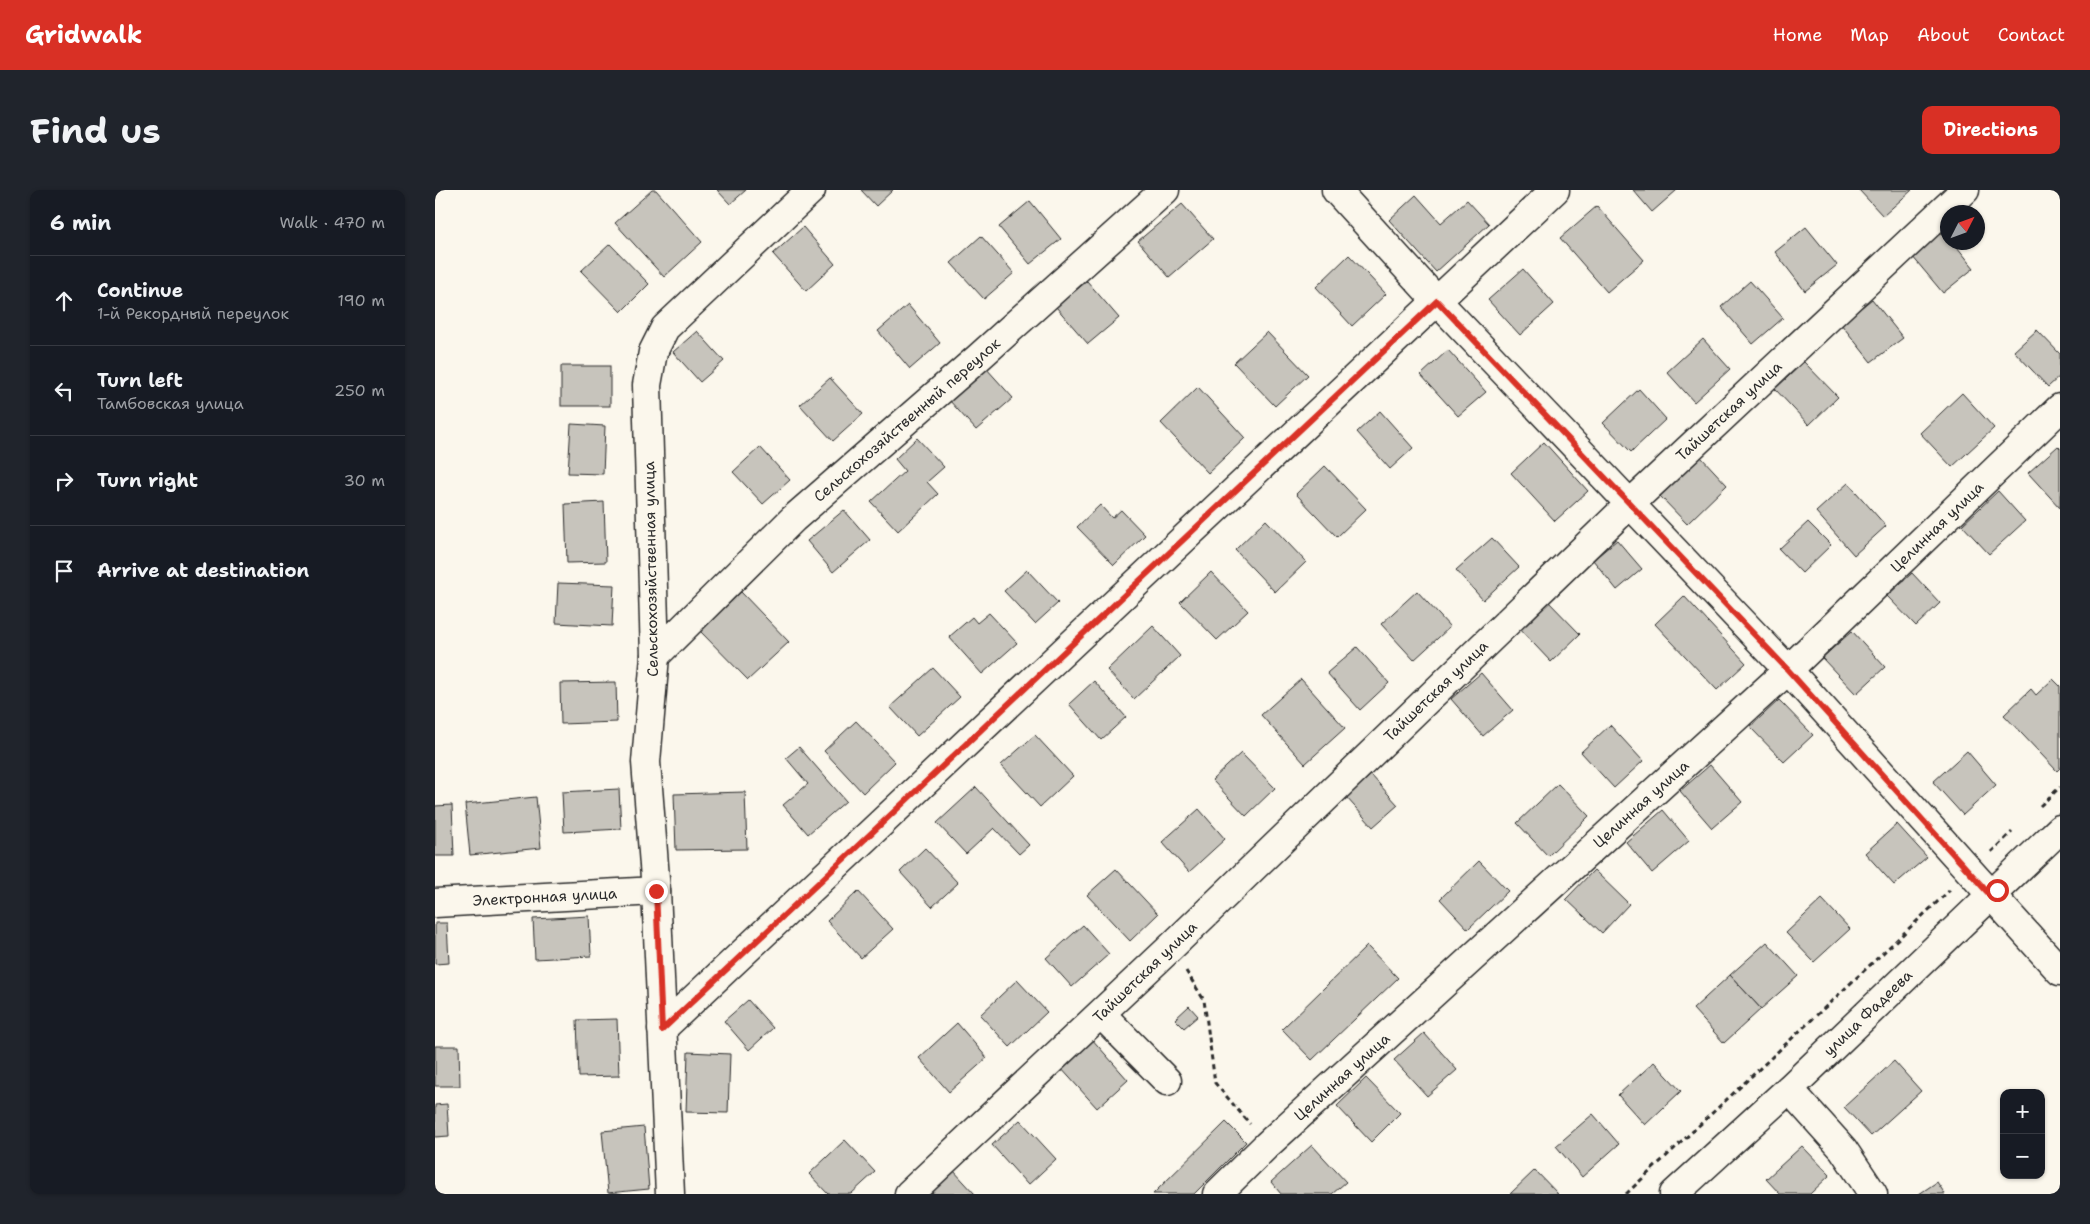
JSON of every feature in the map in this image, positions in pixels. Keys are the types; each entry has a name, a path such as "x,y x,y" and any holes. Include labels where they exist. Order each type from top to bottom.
{"street":[{"name":"Сельскохозяйственная улица","path":"671,1193 656,891 646,762 655,656 647,385 653,352 665,328 811,190"},
{"name":"Сельскохозяйственный переулок","path":"655,656 793,519 979,358 1165,190"},
{"path":"1336,190 1437,301 1788,670 2060,971"},
{"path":"662,1030 1555,190"},
{"name":"Тайшетская улица","path":"909,1194 1168,950 1631,503 1965,190"},
{"name":"Целинная улица","path":"1217,1194 1267,1145 1788,670 2060,408"},
{"name":"улица Фадеева","path":"1674,1194 1789,1089 2060,829"},
{"name":"Электронная улица","path":"435,903 656,891"},
{"path":"1101,1014 1167,1081"},
{"path":"1789,1089 1843,1149 1873,1194"}],"path":[{"path":"2039,807 2060,787"},
{"path":"1625,1194 2018,827"},
{"path":"1168,950 1184,968 1204,1000 1215,1083 1267,1145"}],"building":[{"path":"652,190 656,190 702,242 664,277 615,223"},
{"path":"717,190 746,190 730,204"},
{"path":"861,190 893,190 876,206"},
{"path":"1633,190 1677,190 1652,212"},
{"path":"1859,190 1912,190 1883,216"},
{"path":"1416,195 1441,223 1467,200 1489,224 1436,272 1389,220"},
{"path":"1030,201 1061,239 1030,264 999,227"},
{"path":"1182,204 1213,239 1169,277 1138,241"},
{"path":"1597,206 1644,260 1607,292 1560,238"},
{"path":"803,227 835,264 806,291 773,254"},
{"path":"1806,227 1837,265 1805,291 1775,252"},
{"path":"1940,233 1940,250 1959,250 1974,268 1943,293 1912,256"},
{"path":"981,236 1014,273 984,299 951,263"},
{"path":"610,244 649,284 621,312 581,271"},
{"path":"1349,255 1386,294 1352,326 1316,287"},
{"path":"1523,269 1554,304 1520,335 1488,300"},
{"path":"1087,281 1119,318 1088,344 1056,307"},
{"path":"1750,281 1783,318 1753,344 1721,307"},
{"path":"1872,299 1903,338 1871,362 1841,324"},
{"path":"908,305 940,343 910,369 878,331"},
{"path":"2037,330 2060,354 2060,376 2048,387 2014,351"},
{"path":"697,331 724,361 700,382 673,352"},
{"path":"1267,332 1308,375 1275,406 1234,363"},
{"path":"1703,339 1730,369 1694,402 1667,372"},
{"path":"1448,350 1486,392 1458,416 1421,375"},
{"path":"1804,362 1838,397 1809,425 1775,389"},
{"path":"561,366 610,366 610,406 561,406"},
{"path":"986,368 1013,398 976,430 949,400"},
{"path":"830,378 863,414 833,441 800,405"},
{"path":"1198,387 1245,438 1208,473 1161,423"},
{"path":"1639,389 1666,419 1631,452 1603,423"},
{"path":"1962,393 1994,428 1952,467 1920,433"},
{"path":"1380,411 1413,448 1390,469 1357,432"},
{"path":"571,424 605,426 603,474 568,473"},
{"path":"917,438 944,467 927,482 938,494 898,531 871,502 905,471 895,459"},
{"path":"1544,442 1588,491 1555,521 1511,473"},
{"path":"2058,446 2060,448 2060,508 2028,473"},
{"path":"760,447 790,480 763,504 733,472"},
{"path":"1701,457 1727,485 1687,524 1660,496"},
{"path":"1325,466 1366,509 1337,537 1296,494"},
{"path":"1848,483 1886,526 1854,555 1816,512"},
{"path":"1998,491 2025,521 1989,554 1962,525"},
{"path":"604,502 606,562 567,563 565,504"},
{"path":"1100,505 1112,518 1121,510 1145,535 1114,565 1077,527"},
{"path":"844,510 870,540 833,572 807,541"},
{"path":"1266,520 1306,562 1275,592 1235,550"},
{"path":"1808,522 1831,545 1802,573 1779,549"},
{"path":"1492,538 1519,567 1483,600 1456,570"},
{"path":"1617,540 1642,569 1617,590 1593,560"},
{"path":"1027,570 1058,603 1035,624 1004,591"},
{"path":"1211,572 1248,611 1217,640 1180,602"},
{"path":"1912,573 1940,603 1916,626 1887,596"},
{"path":"558,583 614,585 612,626 556,623"},
{"path":"1417,591 1450,627 1414,660 1381,624"},
{"path":"741,592 789,642 748,680 700,631"},
{"path":"1684,596 1746,663 1717,690 1655,624"},
{"path":"1546,599 1580,634 1551,662 1517,626"},
{"path":"989,613 1017,643 982,674 949,637 972,617 977,623"},
{"path":"1153,626 1180,656 1134,699 1107,670"},
{"path":"1852,631 1885,667 1856,694 1822,658"},
{"path":"1357,647 1389,683 1360,710 1327,673"},
{"path":"933,668 960,697 917,736 890,707"},
{"path":"1481,673 1513,710 1483,736 1451,699"},
{"path":"1301,679 1345,728 1305,764 1261,715"},
{"path":"2053,679 2060,686 2060,768 2057,771 2004,715 2031,689 2036,695"},
{"path":"1094,681 1126,717 1101,740 1069,704"},
{"path":"616,682 617,722 561,724 560,683"},
{"path":"1779,700 1813,735 1784,762 1750,727"},
{"path":"856,721 895,762 863,793 824,751"},
{"path":"1610,725 1643,761 1614,788 1581,752"},
{"path":"1035,735 1073,776 1040,807 1001,765"},
{"path":"799,747 846,801 808,834 783,805 808,784 786,758"},
{"path":"1967,751 1996,785 1963,815 1933,782"},
{"path":"1241,753 1275,788 1246,816 1212,780"},
{"path":"1710,765 1742,802 1712,828 1680,791"},
{"path":"1371,775 1398,805 1373,827 1346,797"},
{"path":"1558,784 1589,816 1548,856 1517,823"},
{"path":"976,787 1029,845 1019,854 994,828 966,854 937,823"},
{"path":"619,789 621,829 564,832 562,792"},
{"path":"745,792 747,849 676,850 674,794"},
{"path":"536,797 541,848 470,855 465,804"},
{"path":"452,805 454,856 435,856 435,806"},
{"path":"1199,809 1225,839 1189,872 1162,842"},
{"path":"1663,810 1689,841 1652,873 1626,842"},
{"path":"1897,824 1927,857 1894,885 1865,853"},
{"path":"925,848 958,883 932,907 900,872"},
{"path":"1479,861 1508,891 1468,929 1440,899"},
{"path":"1116,869 1158,914 1130,941 1087,895"},
{"path":"1594,870 1629,904 1602,933 1566,899"},
{"path":"858,891 893,929 861,958 827,921"},
{"path":"1822,899 1850,929 1814,962 1786,933"},
{"path":"589,916 591,956 535,959 533,919"},
{"path":"435,923 447,923 449,963 435,964"},
{"path":"1083,925 1109,954 1072,987 1046,958"},
{"path":"1767,942 1798,976 1761,1009 1730,975"},
{"path":"1367,946 1398,978 1312,1060 1282,1029"},
{"path":"1730,975 1761,1009 1724,1043 1693,1009"},
{"path":"1017,980 1047,1012 1010,1047 980,1015"},
{"path":"748,1000 773,1028 749,1050 724,1021"},
{"path":"1189,1006 1198,1016 1184,1028 1175,1019"},
{"path":"617,1019 619,1076 579,1077 577,1020"},
{"path":"957,1023 987,1058 949,1092 919,1058"},
{"path":"1424,1033 1457,1070 1427,1096 1394,1060"},
{"path":"1091,1038 1128,1080 1097,1108 1060,1067"},
{"path":"435,1046 459,1046 460,1086 435,1086"},
{"path":"688,1052 730,1054 728,1113 686,1112"},
{"path":"1894,1061 1921,1091 1871,1136 1844,1107"},
{"path":"1654,1062 1681,1091 1645,1125 1618,1095"},
{"path":"1366,1078 1400,1113 1371,1142 1337,1106"},
{"path":"447,1104 449,1136 435,1137 435,1105"},
{"path":"1593,1114 1619,1144 1582,1177 1556,1146"},
{"path":"1020,1120 1056,1159 1028,1185 992,1145"},
{"path":"1226,1122 1246,1142 1194,1194 1153,1194"},
{"path":"644,1127 649,1189 608,1193 602,1131"},
{"path":"845,1140 875,1172 851,1194 828,1194 809,1174"},
{"path":"1312,1145 1346,1182 1332,1194 1281,1194 1271,1182"},
{"path":"1802,1146 1830,1175 1810,1194 1780,1194 1766,1179"},
{"path":"953,1170 975,1194 927,1194"},
{"path":"1535,1170 1558,1194 1510,1194"},
{"path":"1937,1182 1945,1194 1919,1194"}],"route":[{"path":"656,891 662,1030 1437,301 1788,670 1990,895 1997,890"}]}
